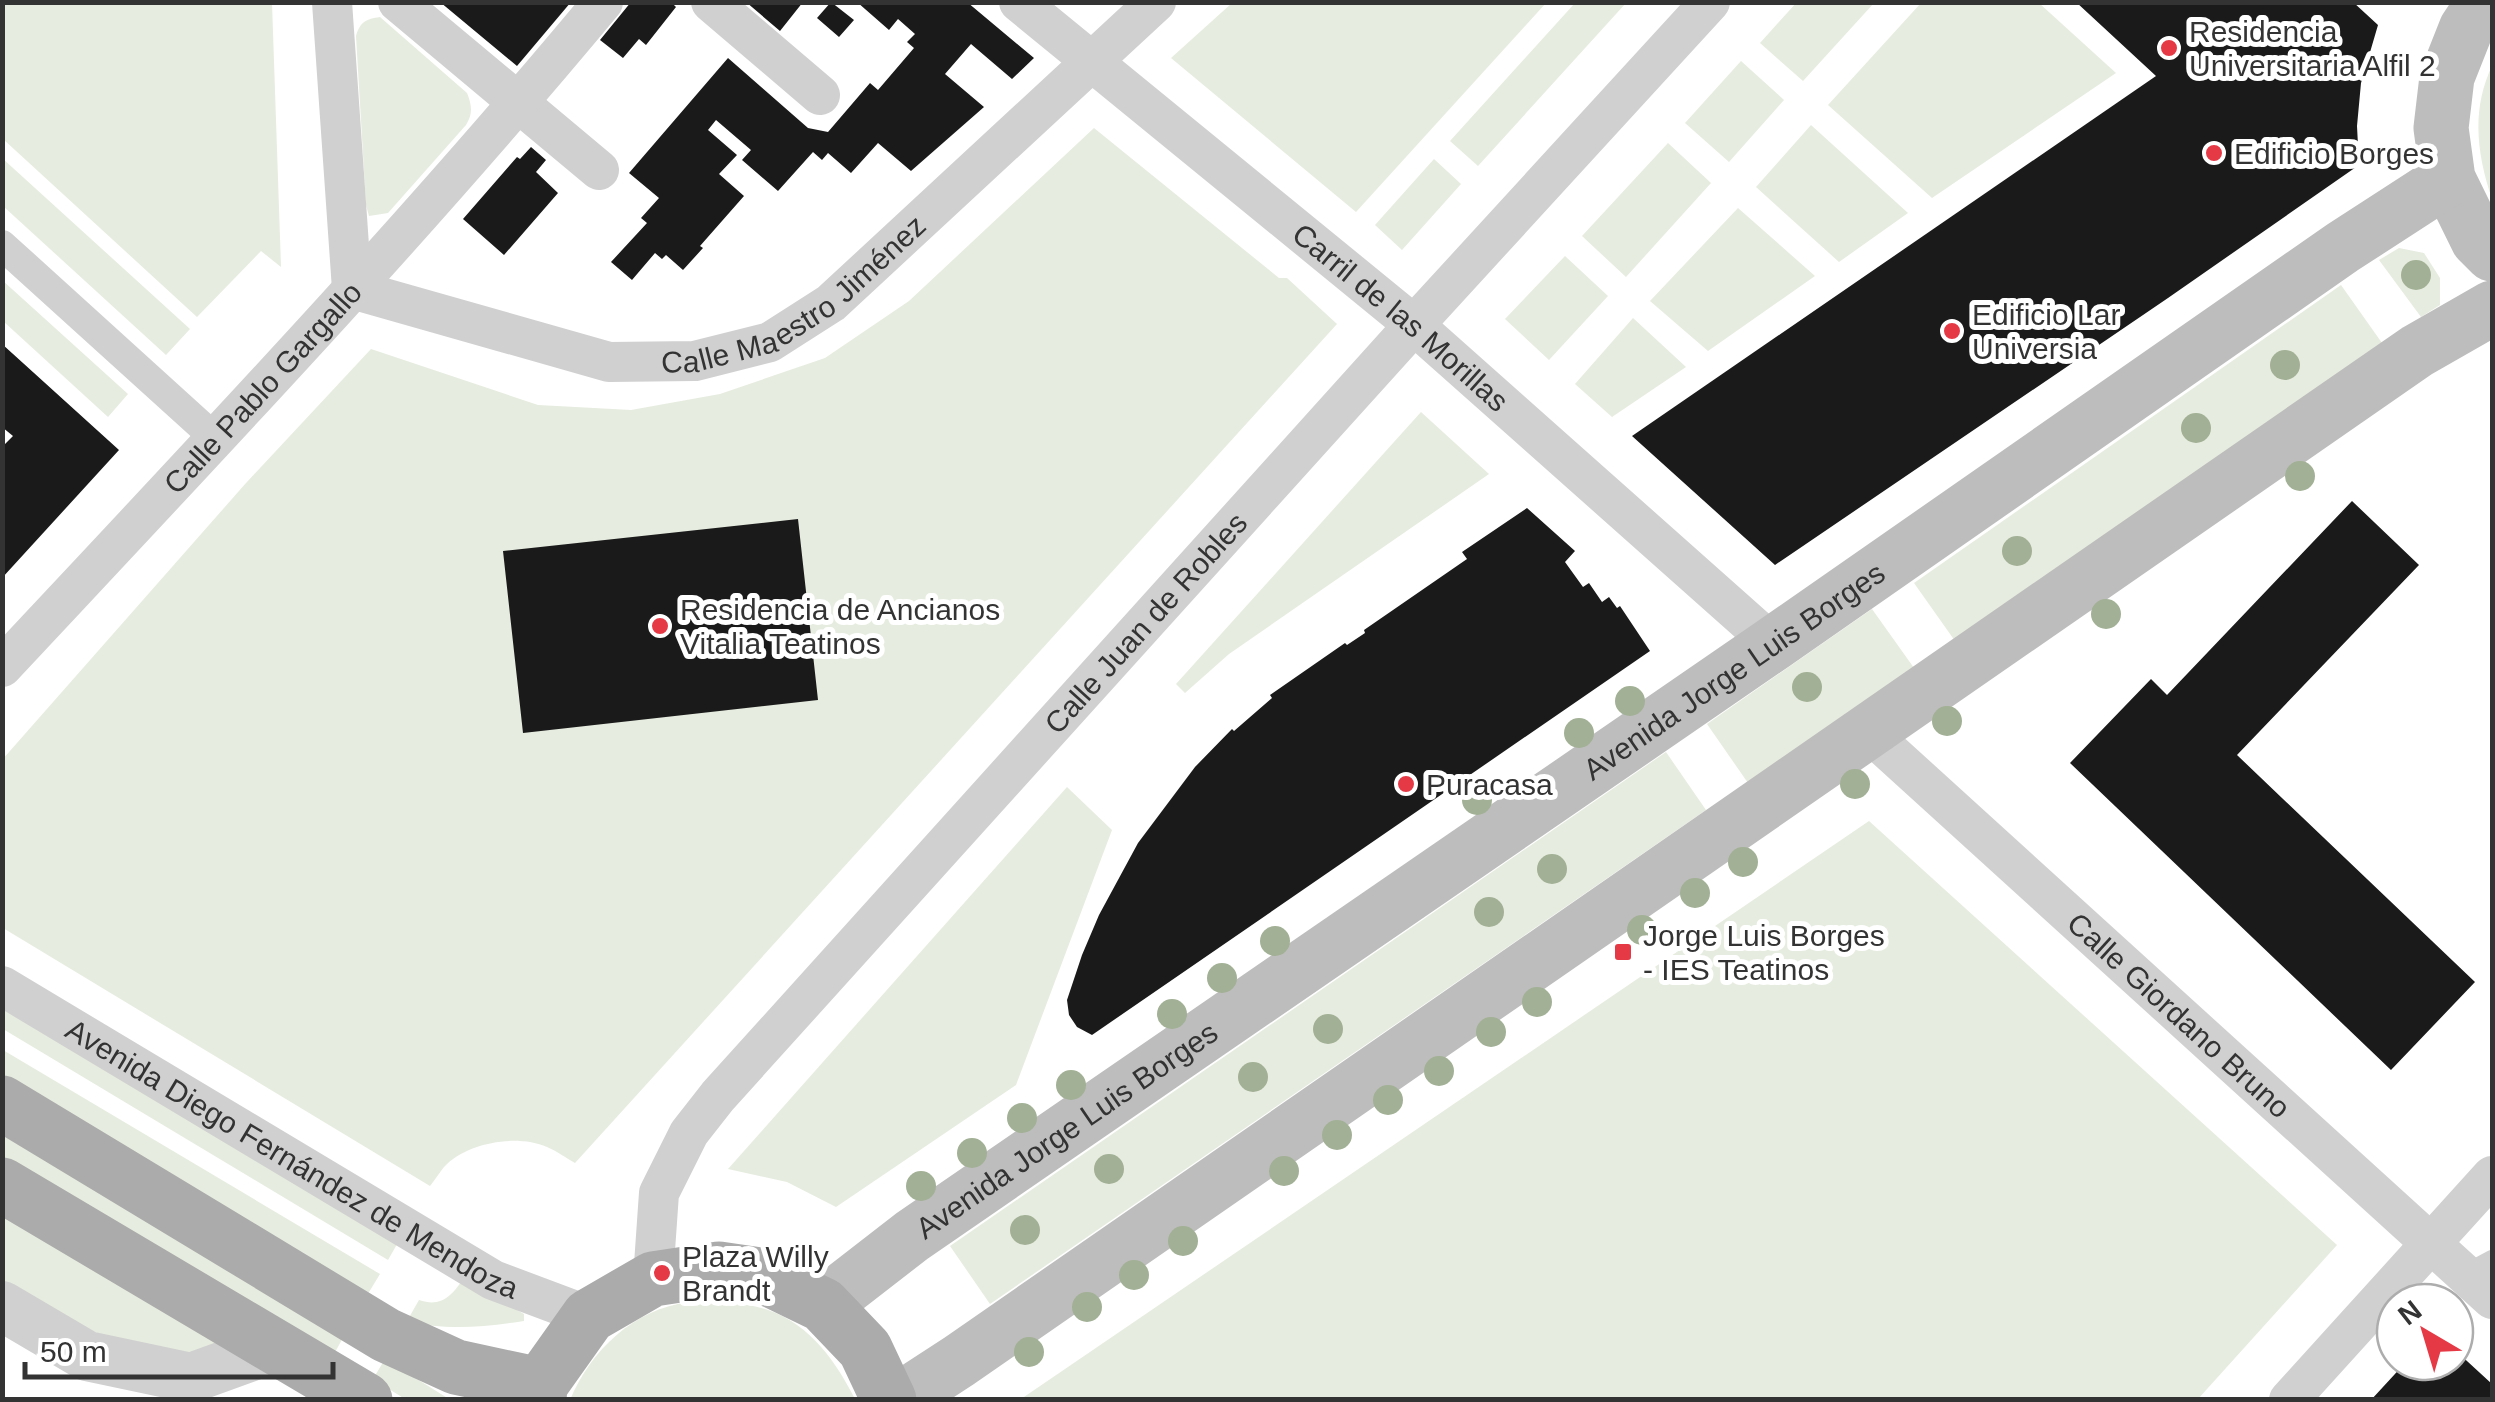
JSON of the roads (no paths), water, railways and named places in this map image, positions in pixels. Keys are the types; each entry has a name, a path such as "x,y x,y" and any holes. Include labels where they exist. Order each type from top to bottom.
{"main road":[{"path":"2463,11 2447,77 2441,128 2448,178 2478,240 2492,254"},
{"name":"Avenida Jorge Luis Borges","path":"823,1305 900,1244 2448,178"},
{"path":"899,1400 2417,351 2492,308"},
{"path":"2,1103 386,1335 456,1367 540,1392 589,1316 654,1279 720,1269 761,1275 823,1305 866,1350 889,1400"},
{"path":"2,1185 364,1400"}],"street":[{"path":"332,2 352,289"},
{"path":"398,2 599,170"},
{"name":"Calle Pablo Gargallo","path":"2,667 352,289 520,103 603,2"},
{"path":"711,2 820,95"},
{"name":"Calle Maestro Jiménez","path":"352,289 610,362 694,361 770,342 831,304 1156,2"},
{"name":"Calle Juan de Robles","path":"654,1279 659,1193 689,1133 718,1096 1710,2"},
{"name":"Carril de las Morillas","path":"1024,4 1414,324 1773,644"},
{"path":"2,245 216,439"},
{"name":"Calle Giordano Bruno","path":"1867,731 2432,1244 2484,1278"},
{"name":"Avenida Diego Fernández de Mendoza","path":"2,986 493,1280 589,1316"},
{"path":"2289,1400 2492,1176"},
{"path":"2,1306 86,1356 191,1378 276,1348"}],"place":[{"name":"Residencia Universitaria Alfil 2","path":"2169,48"},
{"name":"Edificio Borges","path":"2214,153"},
{"name":"Edificio Lar Universia","path":"1952,331"},
{"name":"Residencia de Ancianos Vitalia Teatinos","path":"660,626"},
{"name":"Puracasa","path":"1406,784"},
{"name":"Jorge Luis Borges - IES Teatinos","path":"1623,952"},
{"name":"Plaza Willy Brandt","path":"662,1273"}]}
